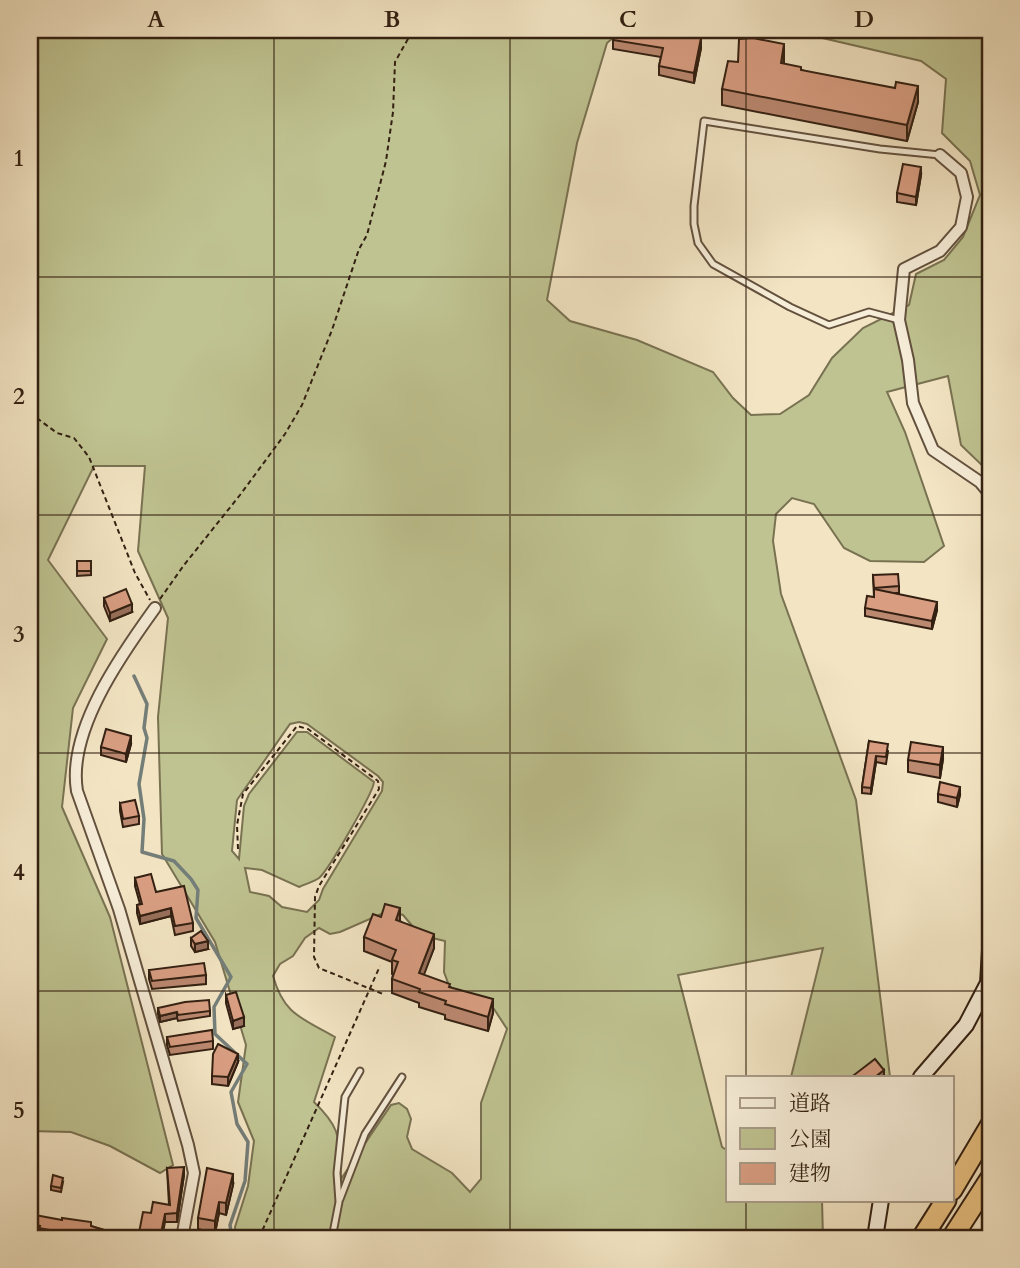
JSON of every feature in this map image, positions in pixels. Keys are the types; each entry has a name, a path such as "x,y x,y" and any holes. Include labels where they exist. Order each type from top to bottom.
{"highway":[{"path":"954,1187 990,1126"},
{"path":"952,1238 990,1179"},
{"path":"922,1238 945,1202"}],"street":[{"path":"940,155 961,173 967,197 961,227 940,251 904,269 899,320 908,360 913,403 933,450 980,482 990,494"},
{"path":"155,608 125,648 95,706 78,750 75,776 77,791 119,909 188,1145 194,1173 182,1238"},
{"path":"922,1076 966,1025 988,983 990,950"},
{"path":"875,1238 881,1202"}],"lane":[{"path":"899,320 869,312 830,325 790,307 713,264 698,243 694,224 704,121 880,149 940,155"},
{"path":"339,1202 337,1173 345,1097 360,1070"},
{"path":"332,1238 339,1202 365,1134 402,1077"}],"path":[{"path":"30,414 57,433 74,438 89,457 135,573 155,608 184,565 285,434 302,405 332,330 359,249 367,235 386,160 393,112 395,62 413,30"},
{"path":"238,849 237,825 243,794 297,726 309,729 378,781 379,789 318,886 315,897 314,957 319,968 383,994"},
{"path":"259,1238 380,966"},
{"path":"982,1238 990,1224"}],"green space":[{"path":"30,30 622,30 607,43 577,143 547,300 570,321 637,340 713,372 733,398 751,415 780,414 809,395 832,358 863,328 909,305 916,274 944,260 963,237 980,195 970,161 942,133 946,79 921,61 788,30 990,30 990,473 961,445 948,376 887,392 905,432 944,546 924,562 870,561 844,548 814,504 792,498 776,514 773,541 781,594 856,800 890,1076 791,1076 823,948 678,975 722,1147 726,1150 726,1202 822,1202 823,1238 236,1238 235,1227 248,1186 254,1141 238,1102 246,1045 215,942 162,854 158,717 168,618 138,551 145,466 94,466 48,560 107,639 73,708 62,807 110,917 173,1165 160,1173 110,1146 71,1132 30,1131","holes":["290,724 307,724 383,782 382,791 319,900 307,912 282,907 269,896 250,892 245,868 262,870 299,887 317,879 350,832 374,782 307,732 297,732 249,794 244,806 239,859 232,851 237,800","388,911 403,915 420,935 445,941 444,972 451,991 494,1009 507,1029 481,1103 481,1179 470,1192 452,1173 412,1149 407,1137 411,1119 407,1109 399,1103 391,1105 341,1179 338,1137 324,1112 314,1102 335,1037 296,1014 283,999 273,976 280,964 293,956 305,938 319,928 330,934"]}],"building":[{"path":"615,30 701,38 694,73 659,66 663,48 613,40"},
{"path":"753,38 784,44 781,63 801,67 801,70 895,88 896,82 918,86 907,125 722,89 728,61 738,62 739,39"},
{"path":"903,164 921,167 916,197 897,193"},
{"path":"77,561 91,561 91,571 77,571"},
{"path":"898,574 899,586 874,588 873,575"},
{"path":"126,589 132,604 110,613 104,598"},
{"path":"874,589 937,602 932,621 865,608 867,596 874,597"},
{"path":"106,729 131,736 126,754 101,747"},
{"path":"869,741 888,744 886,757 876,756 871,788 862,787"},
{"path":"911,742 943,747 940,765 908,760"},
{"path":"940,782 960,787 957,798 938,794"},
{"path":"135,800 139,816 123,819 120,803"},
{"path":"151,874 156,892 184,886 193,923 175,926 171,908 140,916 137,905 142,904 135,878"},
{"path":"385,904 400,908 396,920 434,934 419,973 450,984 449,987 493,999 488,1017 445,1004 446,1001 392,979 398,962 392,960 396,950 364,937 373,914 381,917"},
{"path":"201,931 208,941 195,944 191,938"},
{"path":"204,963 206,975 152,981 149,970"},
{"path":"236,992 244,1017 233,1021 226,995"},
{"path":"209,1000 210,1011 178,1015 177,1012 160,1016 158,1008 185,1002"},
{"path":"212,1030 213,1041 170,1047 167,1037"},
{"path":"218,1044 238,1054 228,1077 212,1076 213,1054"},
{"path":"875,1059 884,1070 876,1076 854,1075"},
{"path":"184,1167 177,1213 165,1214 160,1238 138,1238 143,1212 151,1213 153,1202 170,1205 167,1168"},
{"path":"207,1168 233,1174 226,1203 219,1202 215,1221 198,1218"},
{"path":"53,1175 63,1178 61,1188 51,1186"},
{"path":"35,1215 91,1222 91,1226 117,1234 119,1231 137,1238 77,1237 39,1228 40,1226 33,1224"},
{"path":"732,1232 746,1234 746,1238 730,1238"}],"waterway":[{"path":"134,676 147,704 144,728 147,738 139,784 144,819 142,852 174,861 198,890 196,918 231,977 214,1007 215,1034 247,1064 231,1092 237,1124 248,1142 245,1181 230,1225 232,1238"}]}
